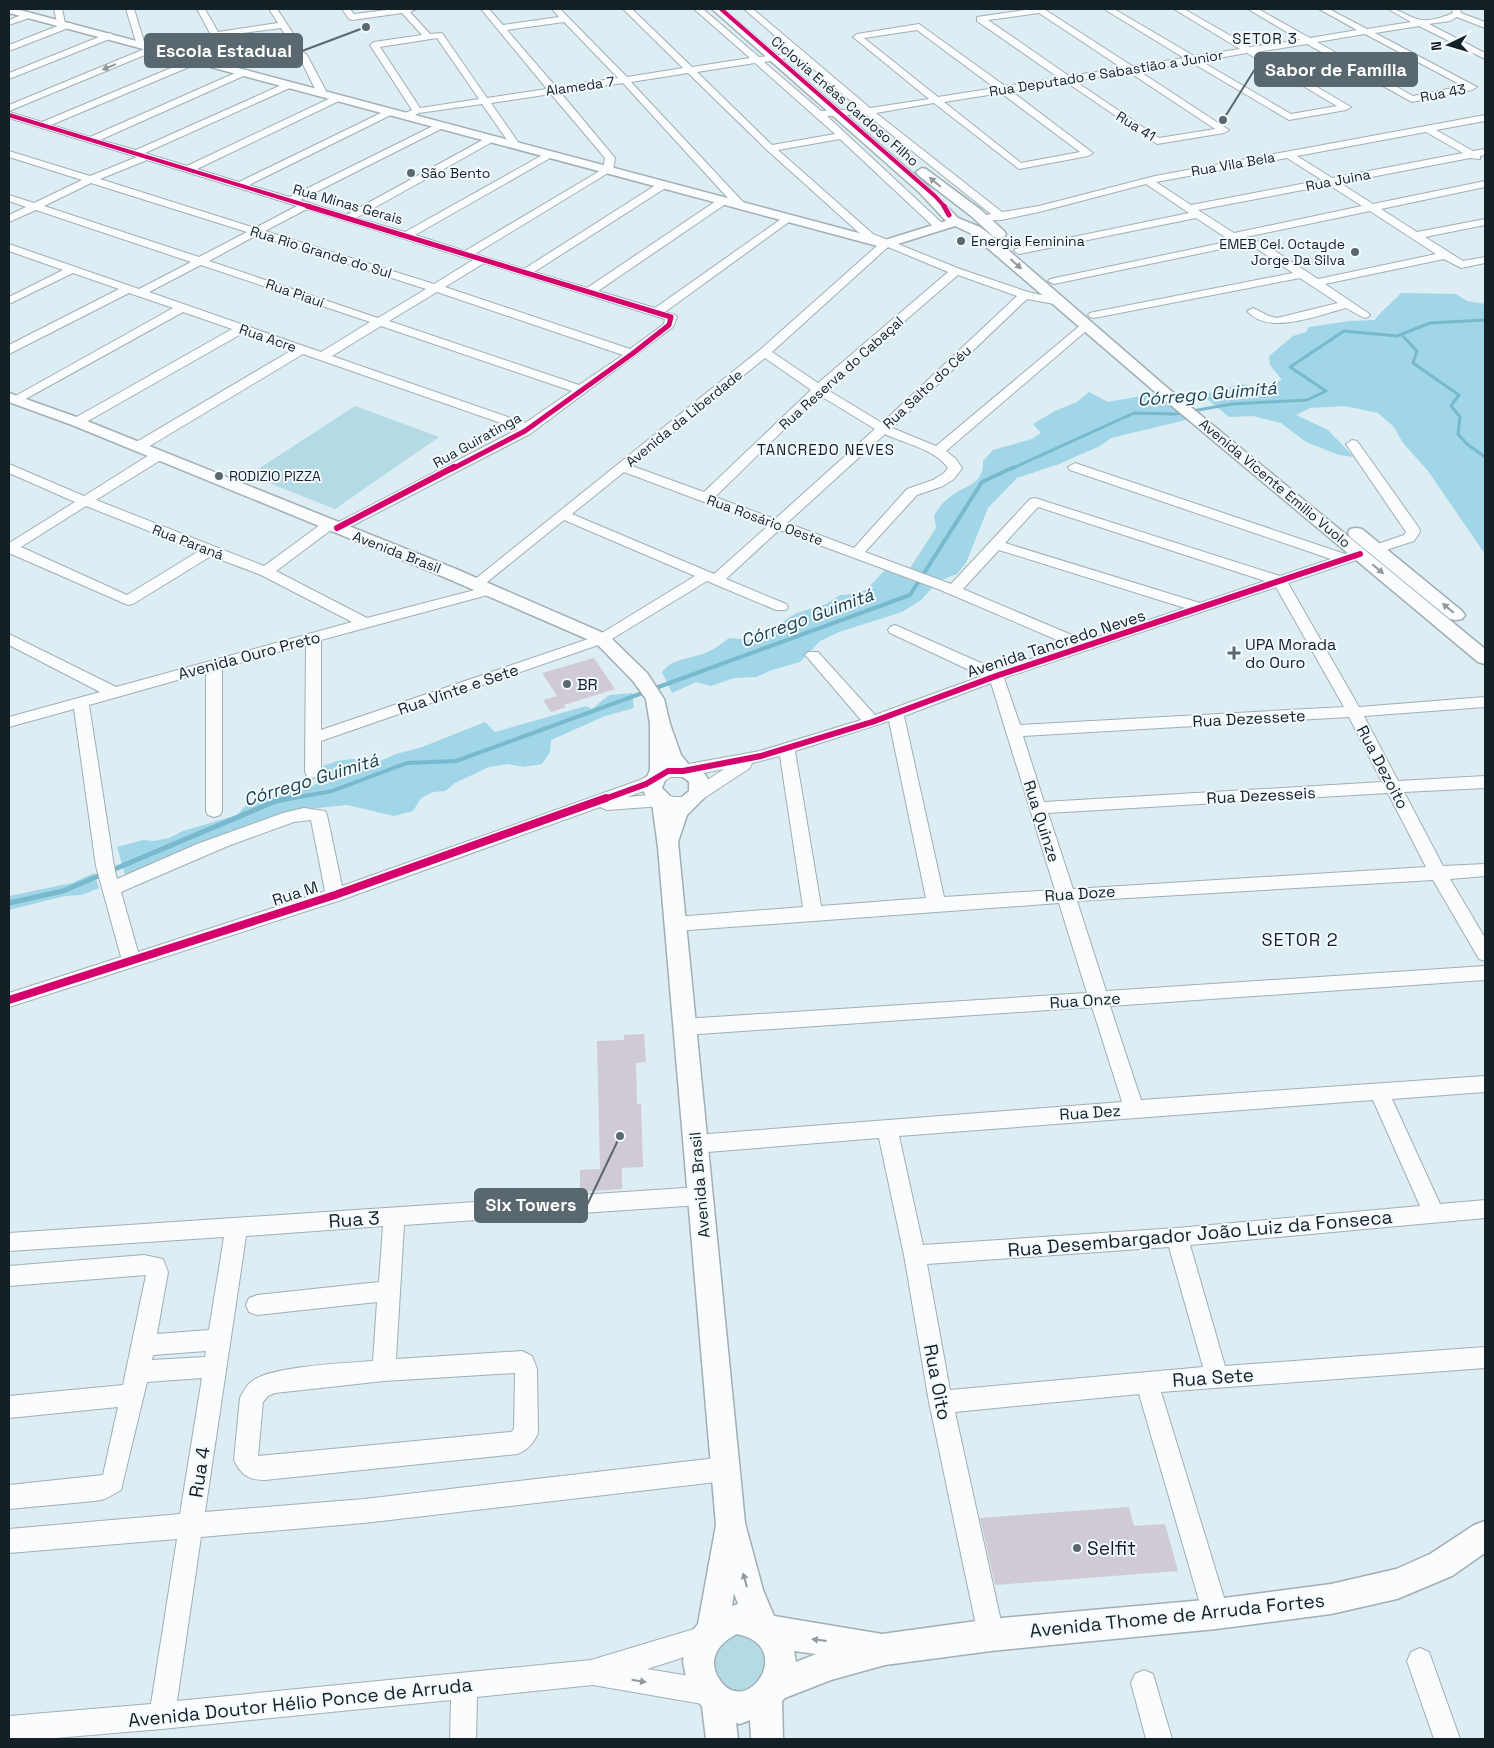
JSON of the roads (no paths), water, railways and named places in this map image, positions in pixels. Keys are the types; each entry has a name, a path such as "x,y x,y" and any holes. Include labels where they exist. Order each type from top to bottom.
{"main road":[{"path":"717,9 778,56"},
{"path":"730,9 778,56"},
{"path":"12,10 390,112 411,114 440,126 491,140 885,244 940,227 956,220 978,215"},
{"name":"Avenida Vicente Emilio Vuolo","path":"778,56 852,112 940,187 978,215 1054,281 1090,320 1182,400 1377,549 1485,639"},
{"name":"Avenida Vicente Emilio Vuolo","path":"778,56 837,113 956,220 987,239 1060,302 1090,320"},
{"name":"Avenida Brasil","path":"13,398 77,422 483,587 602,639 640,677 655,699 660,724 669,751 683,771 693,774 699,781 700,789 696,796 675,817 668,847"},
{"name":"Avenida Vicente Emilio Vuolo","path":"1213,425 1352,557 1485,658"},
{"name":"Avenida Brasil","path":"660,724 660,770 652,788 655,795 662,800 668,847 730,1523 748,1590 765,1628"},
{"name":"Avenida Brasil","path":"709,1634 730,1523"},
{"name":"Avenida Thome de Arruda Fortes","path":"770,1691 831,1664 884,1649 991,1635 1216,1614 1331,1599 1397,1584 1441,1565 1485,1536"},
{"path":"712,1696 729,1706 742,1707 755,1704 770,1691 780,1672 780,1657 776,1643 765,1628 750,1620 724,1621 709,1634 699,1652 698,1666 701,1680 712,1696 722,1739"},
{"name":"Avenida Thome de Arruda Fortes","path":"765,1628 793,1636 884,1649"},
{"path":"767,1739 770,1691"}],"street":[{"path":"9,48 64,24 58,9"},
{"path":"130,9 141,44"},
{"path":"202,9 214,35 283,25"},
{"path":"182,56 288,42 292,38 273,9"},
{"path":"346,9 352,17 408,10 428,37"},
{"path":"467,254 608,170 610,158 485,9"},
{"path":"556,9 625,80 740,205"},
{"path":"627,9 770,148 859,229 885,244 956,271 1025,295 1060,302"},
{"path":"698,9 819,114 940,227"},
{"path":"748,9 868,111 1001,217"},
{"path":"975,9 988,18"},
{"path":"1108,9 1289,117 1346,107 1178,9"},
{"path":"1252,9 1310,40"},
{"path":"1323,9 1366,31"},
{"path":"1392,9 1485,56"},
{"path":"1065,79 980,19 1040,10 1132,69"},
{"path":"1456,11 1485,25"},
{"name":"Rua Deputado e Sabastião a Junior","path":"819,114 868,111 1447,19 1456,11"},
{"path":"9,23 29,15"},
{"path":"1469,17 1485,15"},
{"path":"501,28 565,19"},
{"path":"919,28 1002,89 1088,153 1019,166 857,37 919,28"},
{"name":"Rua 43","path":"1310,40 1412,99 1472,87 1366,31"},
{"path":"9,76 108,36"},
{"path":"411,114 374,44 439,36 515,145"},
{"path":"9,108 154,48"},
{"path":"222,66 303,55 322,93"},
{"name":"Alameda 7","path":"411,114 483,101 778,56"},
{"path":"43,125 198,60"},
{"name":"Rua 41","path":"1065,79 1158,141 1224,130 1132,69"},
{"path":"90,140 245,72"},
{"path":"136,154 289,85"},
{"path":"189,169 338,98"},
{"path":"241,185 390,112"},
{"name":"Rua Minas Gerais","path":"9,115 657,312 671,317 669,325"},
{"name":"Rua Vila Bela","path":"978,215 1001,217 1148,181 1485,118"},
{"path":"291,200 440,126"},
{"path":"1428,129 1485,162"},
{"path":"770,148 843,136"},
{"path":"348,218 491,140"},
{"name":"Rua Juina","path":"1019,251 1329,181 1485,152"},
{"name":"Rua Rio Grande do Sul","path":"9,154 436,288 632,354"},
{"path":"1288,154 1461,265 1485,260"},
{"path":"408,235 549,155"},
{"path":"9,219 90,180 147,157"},
{"path":"1148,181 1236,240 1257,244 1364,315"},
{"path":"1054,281 1236,240 1370,207 1485,184"},
{"path":"526,272 663,185"},
{"name":"Rua Piauí","path":"9,198 200,260 581,390"},
{"path":"590,291 723,201"},
{"path":"9,350 200,260 305,206"},
{"path":"657,312 788,219"},
{"path":"1415,236 1485,222"},
{"name":"Avenida da Liberdade","path":"483,587 563,515 765,352 885,244"},
{"name":"Rua Acre","path":"12,251 73,269 527,428"},
{"path":"1316,283 1445,255"},
{"path":"323,356 483,259"},
{"path":"9,301 73,269"},
{"name":"Rua Reserva do Cabaçal","path":"706,498 819,389 956,271"},
{"path":"937,452 1090,320 1302,274"},
{"name":"Rua Salto do Céu","path":"602,639 712,577 778,524 882,430 1025,295"},
{"path":"1253,311 1266,319 1277,321 1348,304"},
{"path":"13,398 181,308"},
{"name":"Rua Guiratinga","path":"266,572 333,527 525,431 669,325"},
{"path":"77,422 241,329"},
{"path":"138,447 301,350"},
{"path":"765,352 882,430 950,458 955,468 949,476 938,483 912,492 856,554"},
{"path":"1352,444 1413,532 1409,538 1377,549"},
{"path":"10,548 159,455"},
{"name":"Rua Rosário Oeste","path":"623,467 948,589"},
{"path":"1075,467 1352,557"},
{"name":"Rua Paraná","path":"9,468 85,501 266,572 365,623"},
{"path":"1087,647 948,589 997,545 1035,502 1280,581"},
{"path":"563,515 781,607"},
{"path":"997,545 1201,608"},
{"path":"10,548 128,601 209,550"},
{"name":"Avenida Tancredo Neves","path":"761,756 872,722 996,676 1352,557"},
{"name":"Rua Dezoito","path":"1280,581 1331,668 1438,873 1485,954"},
{"name":"Avenida Ouro Preto","path":"9,722 314,638 483,587"},
{"path":"895,630 996,676"},
{"path":"313,772 314,638"},
{"path":"9,639 115,693"},
{"name":"Rua Vinte e Sete","path":"314,738 602,639"},
{"path":"813,655 872,722"},
{"path":"214,664 214,811"},
{"name":"Rua Quinze","path":"996,676 1134,1109"},
{"path":"81,702 109,879 131,960"},
{"name":"Rua Dezessete","path":"1013,731 1354,712 1485,702"},
{"path":"895,712 936,903"},
{"path":"787,749 813,912"},
{"path":"587,806 646,784 668,771 683,771 761,756"},
{"path":"587,806 662,800 680,803 696,796 719,778 761,756"},
{"name":"Rua Dezesseis","path":"1038,808 1485,782"},
{"name":"Rua M","path":"9,1000 335,895 587,806"},
{"path":"109,879 294,816 309,813 319,815 335,895"},
{"name":"Rua Doze","path":"675,924 1065,894 1485,870"},
{"name":"Rua Onze","path":"684,1027 1485,973"},
{"name":"Rua Dez","path":"695,1144 1134,1109 1485,1084"},
{"path":"1379,1092 1434,1213"},
{"name":"Rua Oito","path":"887,1128 915,1255 941,1402 991,1635"},
{"name":"Rua 3","path":"9,1242 700,1196"},
{"name":"Rua Desembargador João Luiz da Fonseca","path":"915,1255 1177,1237 1485,1209"},
{"path":"384,1370 394,1217"},
{"name":"Rua 4","path":"162,1716 236,1228"},
{"path":"1177,1237 1217,1377"},
{"path":"9,1276 144,1265 155,1266 157,1272 134,1395 113,1482 95,1489 9,1496"},
{"path":"257,1305 388,1291"},
{"path":"144,1345 219,1340"},
{"name":"Rua Sete","path":"941,1402 1147,1382 1485,1357"},
{"path":"524,1363 526,1433 517,1443 265,1468 253,1468 246,1460 252,1398 260,1388 275,1382 384,1370 524,1363"},
{"path":"138,1372 215,1367"},
{"path":"1147,1382 1216,1614"},
{"path":"9,1407 134,1395"},
{"path":"9,1541 364,1511 725,1469"},
{"name":"Avenida Doutor Hélio Ponce de Arruda","path":"9,1729 162,1716 591,1673 709,1634"},
{"path":"1420,1661 1447,1739"},
{"name":"Avenida Doutor Hélio Ponce de Arruda","path":"591,1673 712,1696"},
{"path":"1144,1683 1159,1739"},
{"path":"463,1739 464,1686"}],"waterway":[{"name":"Córrego Guimitá","path":"1401,334 1430,323 1485,320"},
{"name":"Córrego Guimitá","path":"1011,469 1134,413 1175,414 1232,404 1307,400 1326,391 1290,367 1344,331 1397,336 1401,334"},
{"path":"1401,334 1417,351 1413,363 1459,395 1451,406 1460,417 1458,434 1467,444 1485,457"},
{"name":"Córrego Guimitá","path":"653,689 910,595 982,482 1014,467"},
{"name":"Córrego Guimitá","path":"283,800 332,791 407,763 456,761 645,692"},
{"name":"Córrego Guimitá","path":"110,871 276,801 290,798"},
{"name":"Córrego Guimitá","path":"9,903 63,891 103,874"}],"place":[{"name":"Escola Estadual","path":"366,27"},
{"name":"Sabor de Família","path":"1223,120"},
{"name":"São Bento","path":"411,173"},
{"name":"Energia Feminina","path":"961,241"},
{"name":"EMEB Cel. Octayde Jorge Da Silva","path":"1355,252"},
{"name":"RODIZIO PIZZA","path":"219,476"},
{"name":"UPA Morada do Ouro","path":"1234,653"},
{"name":"BR","path":"567,684"},
{"name":"Six Towers","path":"620,1136"},
{"name":"Selfit","path":"1077,1548"}],"district":[{"name":"SETOR 3","path":"1265,39"},
{"name":"TANCREDO NEVES","path":"826,450"},
{"name":"SETOR 2","path":"1300,940"}]}
